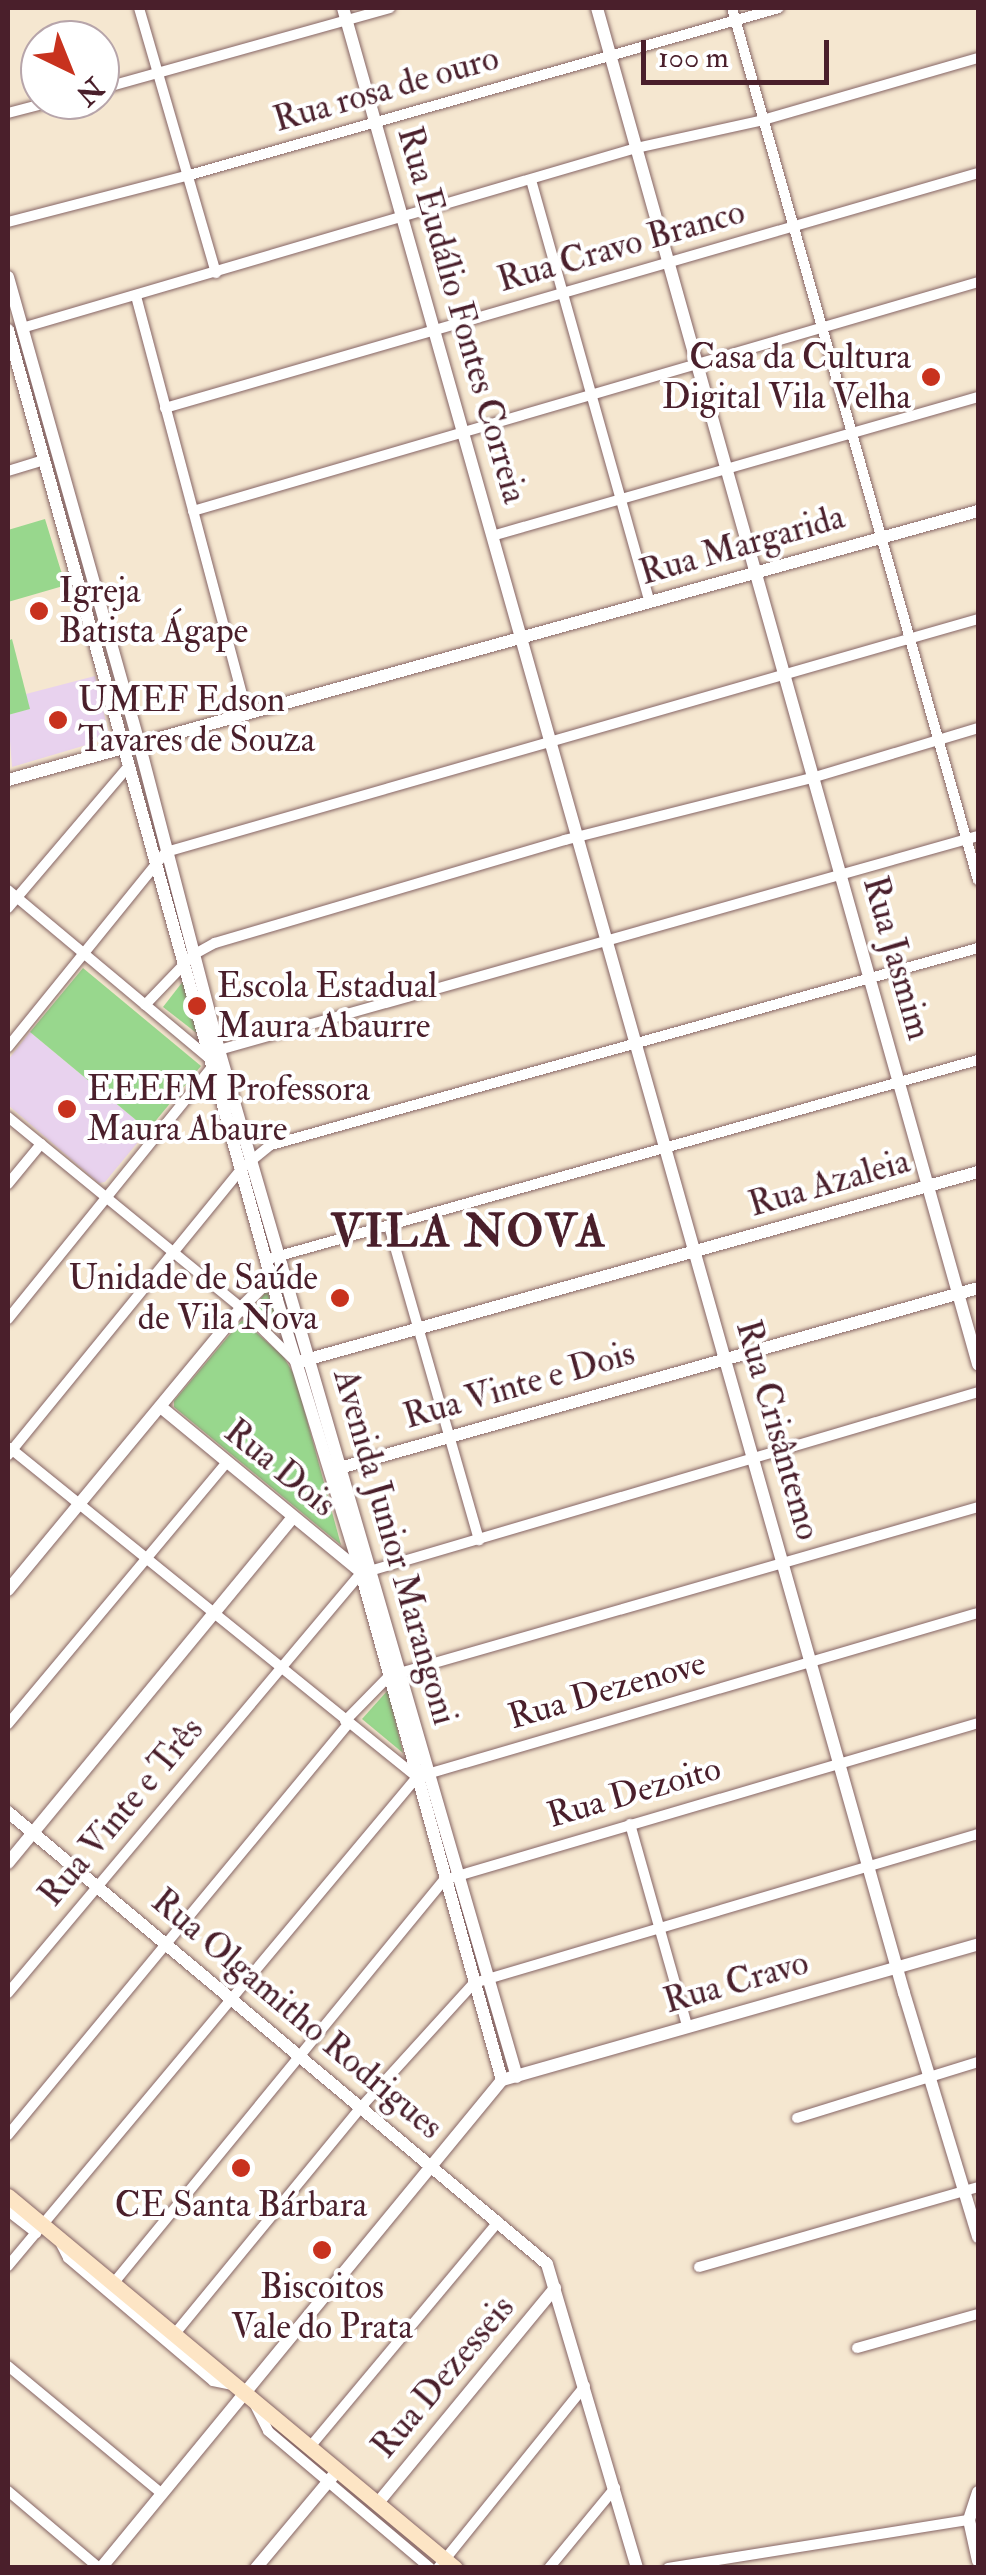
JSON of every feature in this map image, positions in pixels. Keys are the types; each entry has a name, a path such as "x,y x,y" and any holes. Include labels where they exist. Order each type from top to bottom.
{"main road":[{"path":"8,2196 39,2228 58,2236 309,2448 333,2477 377,2504 442,2566"}],"street":[{"path":"139,8 216,274"},
{"path":"120,84 345,14 390,8"},
{"name":"Rua Jasmim","path":"596,8 787,674 978,1364"},
{"path":"732,8 911,638 972,837 978,880"},
{"name":"Rua rosa de ouro","path":"8,222 186,176 779,8"},
{"name":"Rua Eudálio Fontes Correia","path":"345,14 522,638"},
{"path":"12,330 216,274 636,148 763,120 978,58"},
{"name":"Rua Cravo Branco","path":"165,408 978,173"},
{"path":"532,180 650,602"},
{"path":"8,278 12,330 132,745"},
{"path":"194,511 978,282"},
{"path":"136,296 247,714"},
{"path":"492,536 727,468 856,436 978,398"},
{"path":"8,471 51,458"},
{"name":"Rua Margarida","path":"8,780 756,570 978,512"},
{"path":"8,1046 161,856 978,619"},
{"name":"Rua Crisântemo","path":"522,638 868,1863 930,2075 972,2189 978,2237"},
{"path":"145,1005 188,959 215,943 578,837 815,777 978,728"},
{"name":"Avenida Junior Marangoni","path":"132,745 128,767 161,856"},
{"name":"Avenida Junior Marangoni","path":"132,745 214,1058 302,1361 424,1775 460,1874 489,1978 510,2078"},
{"path":"8,908 12,894 128,767"},
{"path":"8,1318 214,1058 972,837"},
{"path":"12,894 214,1058"},
{"path":"8,2266 230,1999 424,1775 346,1722 9,1450 246,1164 271,1145 978,948"},
{"path":"8,1590 162,1408 275,1266 389,1226 978,1060"},
{"path":"8,1117 302,1361 696,1253"},
{"path":"8,1184 41,1144"},
{"name":"Rua Azaleia","path":"696,1253 978,1172"},
{"path":"389,1226 479,1540"},
{"name":"Rua Vinte e Dois","path":"334,1469 978,1288"},
{"path":"367,1571 978,1392"},
{"name":"Rua Dois","path":"162,1408 293,1517 367,1571"},
{"path":"8,1724 226,1463"},
{"path":"8,2135 346,1722 395,1674 978,1507"},
{"path":"8,1863 293,1517"},
{"name":"Rua Vinte e Três","path":"8,1993 367,1571"},
{"name":"Rua Dezenove","path":"424,1775 978,1613"},
{"name":"Rua Dezoito","path":"444,1880 978,1723"},
{"name":"Avenida Junior Marangoni","path":"424,1775 444,1880 474,1982 510,2078"},
{"name":"Rua Olgamitho Rodrigues","path":"8,1812 548,2264 555,2288"},
{"path":"630,1824 688,2026"},
{"path":"173,2336 362,2105 474,1982 660,1924 978,1834"},
{"path":"112,2284 444,1880"},
{"name":"Rua Cravo","path":"510,2078 978,1944"},
{"path":"796,2118 978,2062"},
{"path":"8,2492 100,2568 430,2163 510,2078"},
{"path":"699,2267 972,2189"},
{"path":"8,2211 39,2228"},
{"path":"309,2448 498,2222"},
{"path":"58,2236 68,2258 213,2381 243,2394 268,2431 333,2477 442,2566 585,2386"},
{"path":"555,2288 637,2568"},
{"name":"Rua Dezesseis","path":"377,2504 555,2288"},
{"path":"857,2348 978,2314"},
{"path":"8,2366 162,2494"},
{"path":"256,2568 333,2477"},
{"path":"549,2568 615,2487"},
{"path":"978,2492 970,2520 978,2561"},
{"path":"668,2568 970,2520"}],"shaded area":[{"name":"UMEF Edson Tavares de Souza","path":"95,676 110,738 12,767 8,715 29,709 26,694"},
{"name":"EEEFM Professora Maura Abaure","path":"30,1032 148,1130 105,1182 99,1183 8,1105 8,1060"}],"green space":[{"path":"45,519 61,571 70,584 8,602 8,530"},
{"path":"12,639 30,709 8,715 8,641"},
{"path":"83,968 201,1066 148,1130 30,1032"},
{"path":"184,980 199,1035 163,1007"},
{"path":"267,1290 281,1329 277,1332 253,1309"},
{"path":"242,1320 283,1356 295,1376 341,1545 174,1407 174,1401"},
{"path":"388,1690 403,1753 362,1719"}],"place":[{"name":"Casa da Cultura Digital Vila Velha","path":"931,377"},
{"name":"Igreja Batista Ágape","path":"39,611"},
{"name":"UMEF Edson Tavares de Souza","path":"58,720"},
{"name":"Escola Estadual Maura Abaurre","path":"197,1006"},
{"name":"EEEFM Professora Maura Abaure","path":"67,1109"},
{"name":"Unidade de Saúde de Vila Nova","path":"340,1298"},
{"name":"CE Santa Bárbara","path":"241,2168"},
{"name":"Biscoitos Vale do Prata","path":"322,2250"}],"district":[{"name":"VILA NOVA","path":"469,1233"}]}
